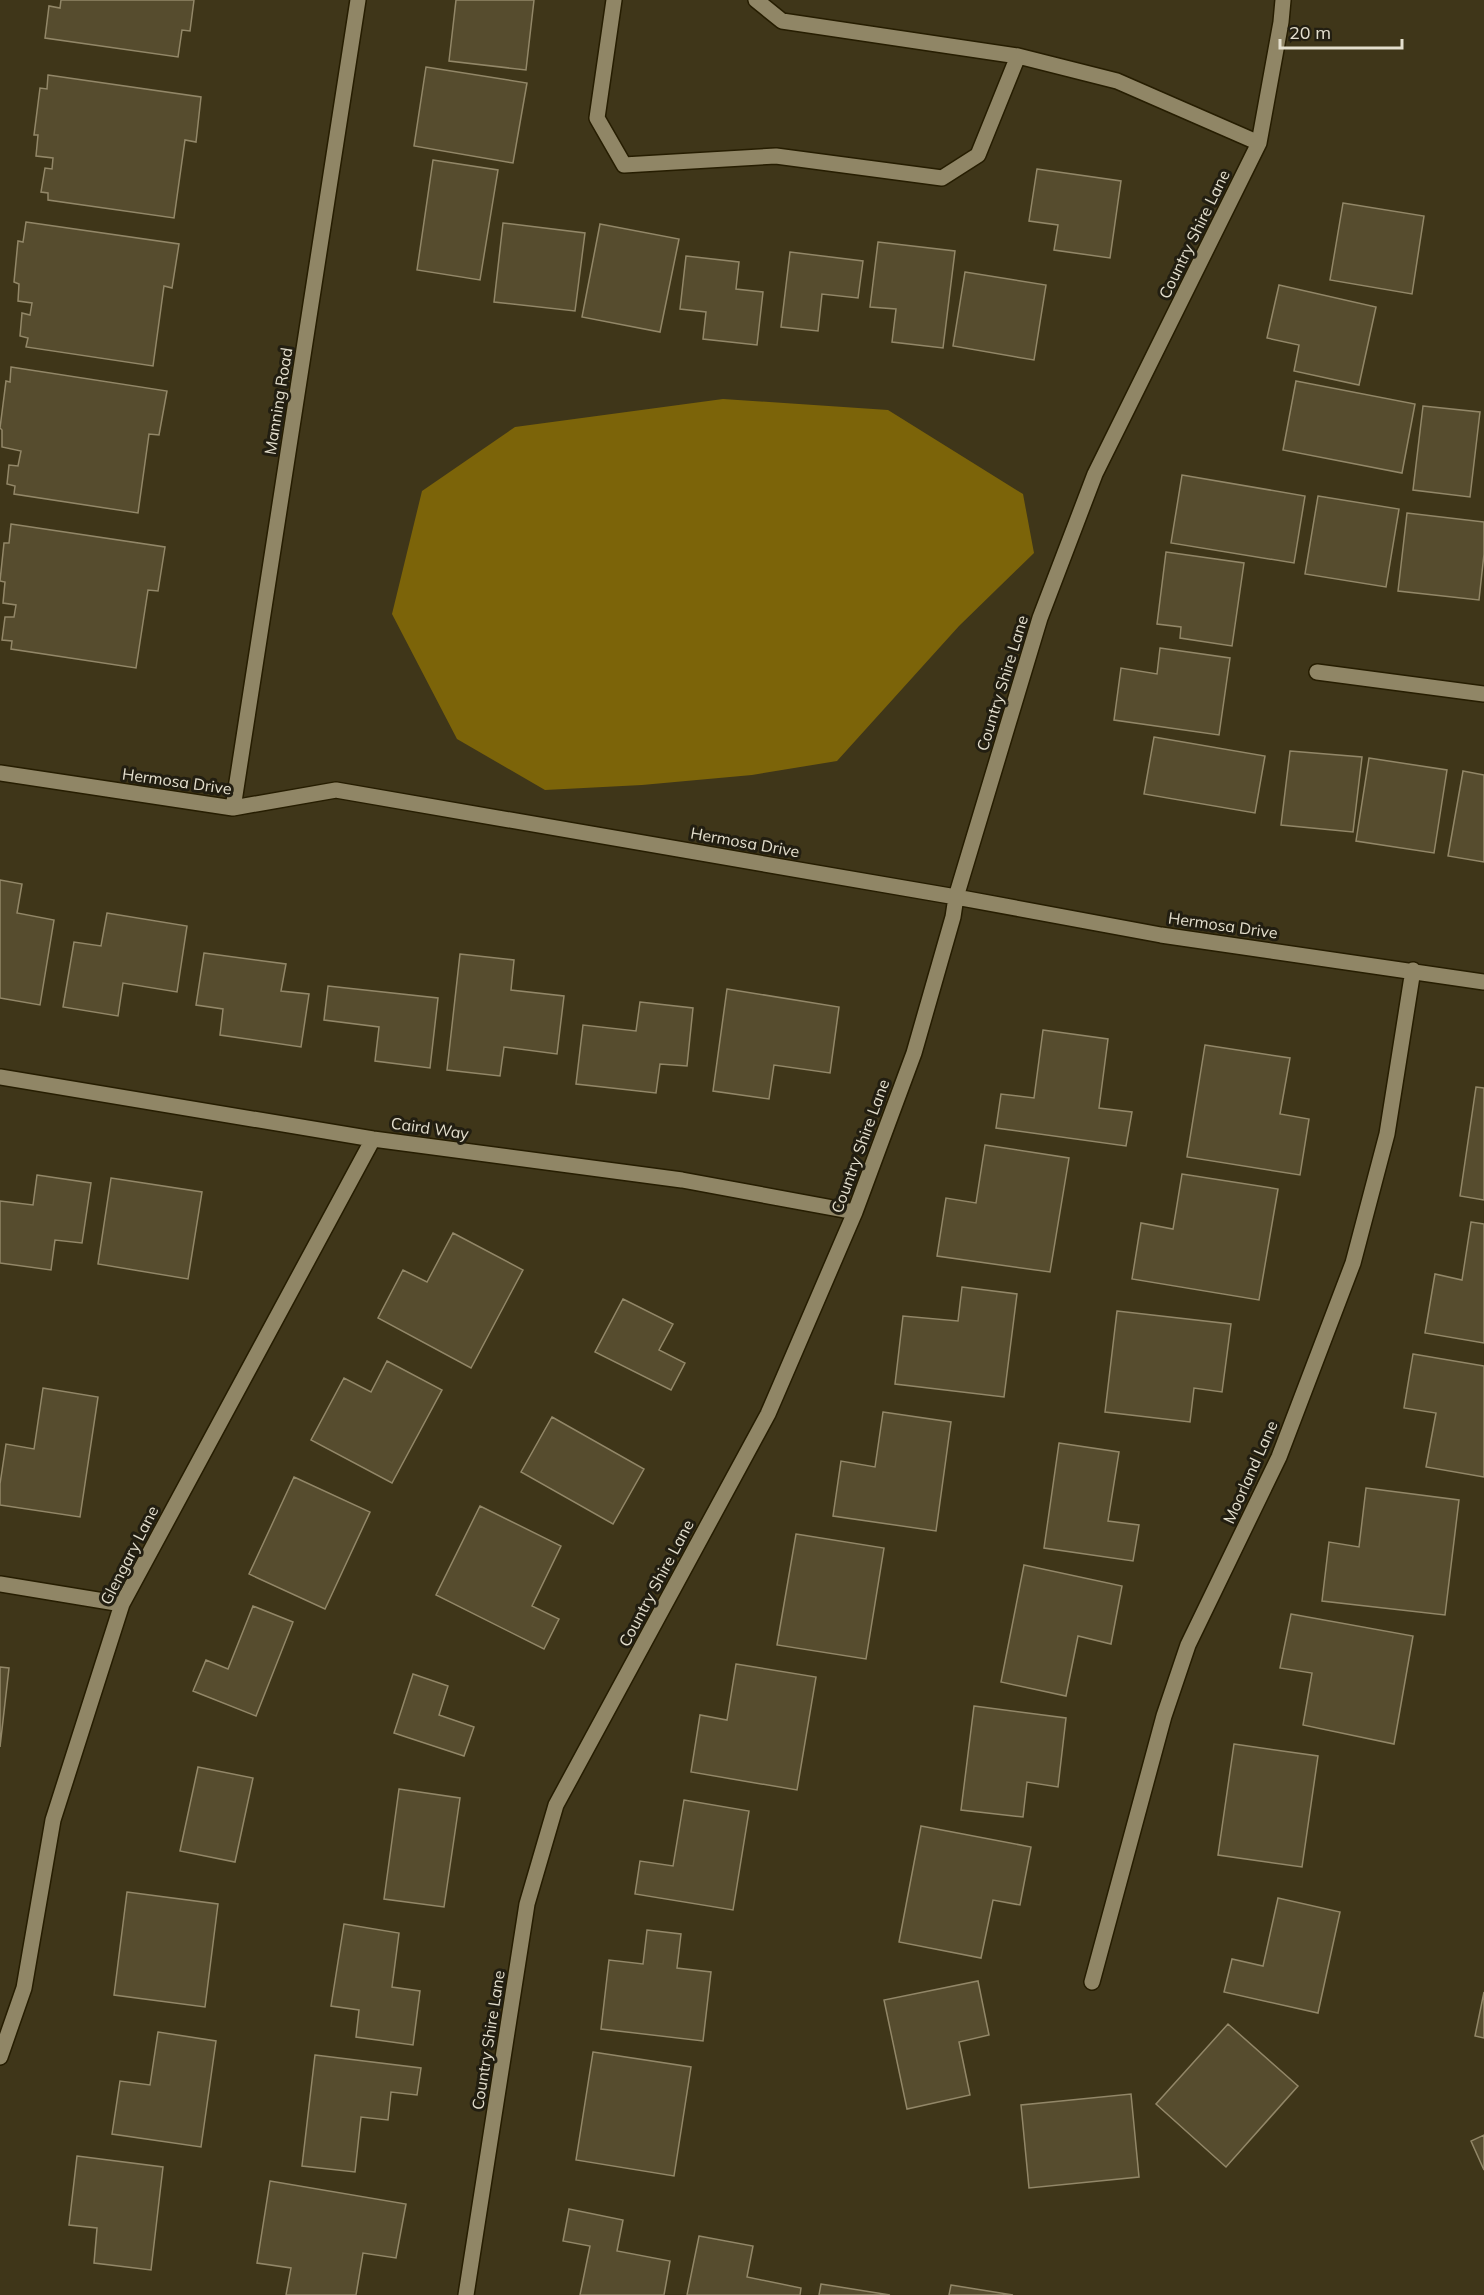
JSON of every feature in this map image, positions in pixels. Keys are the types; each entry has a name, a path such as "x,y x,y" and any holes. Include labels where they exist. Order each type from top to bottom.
{"street":[{"name":"Manning Road","path":"233,808 358,0"},
{"path":"614,0 597,118 624,165 776,156 942,178 978,155 1018,56"},
{"path":"756,0 782,21 1018,56 1117,81 1259,142"},
{"name":"Country Shire Lane","path":"466,2295 527,1904 556,1805 768,1413 855,1212 914,1053 954,917 956,897 1040,618 1095,474 1259,142 1283,0"},
{"path":"1317,672 1484,694"},
{"name":"Hermosa Drive","path":"0,772 233,808 336,790 956,897 1161,935 1484,982"},
{"name":"Moorland Lane","path":"1092,1982 1164,1716 1188,1645 1279,1457 1353,1263 1387,1134 1413,970"},
{"name":"Caird Way","path":"0,1077 373,1139 682,1180 855,1212"},
{"name":"Glengary Lane","path":"0,2057 24,1988 53,1820 122,1604 373,1139"},
{"path":"0,1584 122,1604"}],"shaded area":[{"path":"723,399 888,410 1023,494 1034,553 959,626 837,761 752,775 642,785 545,790 457,739 392,614 422,491 515,427"}],"building":[{"path":"61,0 194,0 190,31 182,30 178,57 45,38 49,6 60,8"},
{"path":"456,0 534,0 526,70 449,61"},
{"path":"426,67 527,83 513,163 414,146"},
{"path":"48,75 201,97 196,142 185,140 174,218 48,200 48,193 41,192 45,168 52,169 53,158 36,156 38,135 34,135 40,88 47,89"},
{"path":"433,160 498,170 480,280 417,270"},
{"path":"1037,169 1121,181 1110,258 1054,250 1058,225 1029,221"},
{"path":"1343,203 1424,216 1412,294 1330,280"},
{"path":"26,222 179,244 172,288 164,286 153,366 26,347 28,338 20,336 22,313 30,315 32,303 18,301 19,284 14,282 18,241 23,242"},
{"path":"503,223 585,233 575,311 494,302"},
{"path":"600,224 679,239 660,332 582,317"},
{"path":"878,242 955,251 943,348 892,342 896,309 870,307"},
{"path":"790,252 863,261 858,298 822,294 818,331 781,327"},
{"path":"686,256 739,262 736,289 763,292 757,345 703,339 706,312 680,309"},
{"path":"965,272 1046,285 1034,360 953,346"},
{"path":"1279,285 1376,307 1359,385 1294,371 1299,345 1267,338"},
{"path":"11,367 167,391 159,435 149,434 138,513 14,494 15,486 7,484 9,465 18,466 21,451 2,447 0,428 6,381 10,382"},
{"path":"1296,381 1415,404 1402,473 1283,450"},
{"path":"1423,406 1480,412 1470,497 1413,490"},
{"path":"1182,475 1305,496 1294,563 1171,543"},
{"path":"1318,496 1399,509 1386,587 1305,574"},
{"path":"1407,513 1484,522 1484,554 1479,600 1398,591"},
{"path":"11,524 165,547 158,591 148,590 136,668 11,649 12,641 2,640 5,617 14,617 16,605 3,603 5,582 0,581 4,543 9,543"},
{"path":"1166,552 1244,563 1232,646 1180,638 1181,627 1157,624"},
{"path":"1160,648 1230,658 1219,735 1114,720 1121,668 1157,674"},
{"path":"1154,737 1265,756 1255,813 1144,794"},
{"path":"1290,751 1362,757 1353,832 1281,825"},
{"path":"1369,758 1447,770 1434,853 1356,841"},
{"path":"1463,771 1484,775 1484,862 1448,856"},
{"path":"0,880 22,884 17,913 54,920 40,1005 0,998"},
{"path":"107,913 187,926 177,992 123,983 118,1016 63,1007 74,942 101,946"},
{"path":"204,953 286,964 281,991 309,994 301,1047 220,1035 223,1009 196,1005"},
{"path":"460,954 514,960 511,990 564,996 557,1054 504,1047 500,1076 447,1070"},
{"path":"328,986 438,998 430,1068 375,1061 379,1027 324,1020"},
{"path":"727,989 839,1007 830,1073 774,1065 769,1099 713,1091"},
{"path":"640,1002 693,1008 687,1066 660,1064 656,1093 576,1084 583,1025 636,1031"},
{"path":"1043,1030 1108,1039 1099,1108 1132,1112 1126,1146 996,1128 1001,1094 1034,1098"},
{"path":"1205,1045 1290,1058 1280,1114 1309,1119 1300,1175 1187,1157"},
{"path":"1476,1087 1484,1088 1484,1200 1460,1196"},
{"path":"985,1145 1069,1158 1050,1272 937,1256 946,1198 976,1203"},
{"path":"1182,1174 1278,1189 1259,1300 1132,1279 1141,1223 1173,1229"},
{"path":"37,1175 91,1183 82,1243 55,1240 51,1270 0,1263 0,1201 33,1205"},
{"path":"111,1178 202,1192 188,1279 98,1264"},
{"path":"1471,1222 1484,1224 1484,1343 1425,1333 1435,1274 1462,1280"},
{"path":"453,1233 523,1270 471,1368 378,1318 403,1270 427,1282"},
{"path":"962,1287 1017,1294 1004,1397 895,1384 903,1316 958,1321"},
{"path":"623,1299 673,1324 659,1350 685,1363 671,1390 595,1352"},
{"path":"1117,1311 1231,1324 1222,1392 1194,1388 1190,1422 1105,1412"},
{"path":"1413,1354 1484,1366 1484,1477 1426,1467 1436,1413 1404,1408"},
{"path":"387,1361 442,1390 392,1483 311,1440 344,1378 371,1392"},
{"path":"43,1388 98,1397 80,1517 0,1505 0,1484 6,1444 34,1449"},
{"path":"883,1412 951,1422 936,1531 833,1516 841,1461 875,1467"},
{"path":"552,1417 644,1469 613,1524 521,1472"},
{"path":"1059,1443 1119,1452 1108,1521 1139,1525 1133,1561 1044,1548"},
{"path":"294,1477 370,1512 325,1609 249,1574"},
{"path":"1366,1488 1459,1500 1445,1615 1322,1601 1329,1542 1359,1547"},
{"path":"480,1506 561,1546 532,1606 559,1619 544,1649 436,1595"},
{"path":"796,1534 884,1548 866,1659 777,1645"},
{"path":"1024,1565 1122,1586 1111,1644 1078,1636 1066,1696 1001,1682"},
{"path":"253,1606 293,1622 256,1716 193,1691 206,1660 228,1669"},
{"path":"1291,1614 1413,1636 1394,1744 1303,1725 1312,1673 1280,1668"},
{"path":"736,1664 816,1677 797,1790 691,1772 700,1715 727,1720"},
{"path":"0,1667 9,1668 0,1747"},
{"path":"413,1674 448,1686 439,1715 474,1727 464,1756 394,1733"},
{"path":"974,1706 1066,1718 1058,1787 1027,1782 1023,1817 961,1810"},
{"path":"1234,1744 1318,1756 1302,1867 1218,1855"},
{"path":"198,1767 253,1778 235,1862 180,1851"},
{"path":"399,1789 460,1798 444,1907 384,1899"},
{"path":"684,1800 749,1811 733,1910 635,1894 640,1861 673,1866"},
{"path":"921,1826 1031,1847 1020,1905 993,1900 981,1958 899,1942"},
{"path":"127,1892 218,1904 205,2007 114,1995"},
{"path":"1278,1898 1340,1912 1318,2013 1224,1992 1232,1959 1263,1966"},
{"path":"344,1924 399,1933 392,1987 420,1991 413,2045 356,2037 359,2010 331,2006"},
{"path":"647,1930 681,1934 677,1968 711,1972 703,2041 601,2029 609,1960 643,1964"},
{"path":"978,1981 989,2035 959,2042 970,2095 907,2109 884,2000"},
{"path":"1484,1992 1484,2038 1475,2036"},
{"path":"1228,2024 1298,2086 1226,2167 1156,2104"},
{"path":"158,2032 216,2041 201,2147 112,2134 120,2081 150,2085"},
{"path":"593,2052 691,2067 674,2176 576,2160"},
{"path":"315,2055 421,2068 417,2095 391,2092 388,2120 361,2117 355,2172 302,2166"},
{"path":"1131,2094 1139,2177 1029,2188 1021,2105"},
{"path":"1484,2135 1484,2170 1471,2141"},
{"path":"77,2156 163,2167 151,2270 94,2263 97,2228 69,2225"},
{"path":"270,2181 406,2204 396,2258 363,2253 356,2295 286,2295 291,2268 257,2263"},
{"path":"569,2209 623,2220 617,2251 670,2261 664,2295 580,2295 590,2246 563,2241"},
{"path":"699,2236 753,2246 747,2277 801,2288 800,2295 687,2295"},
{"path":"821,2284 890,2295 819,2295"},
{"path":"951,2285 1013,2295 949,2295"}]}
